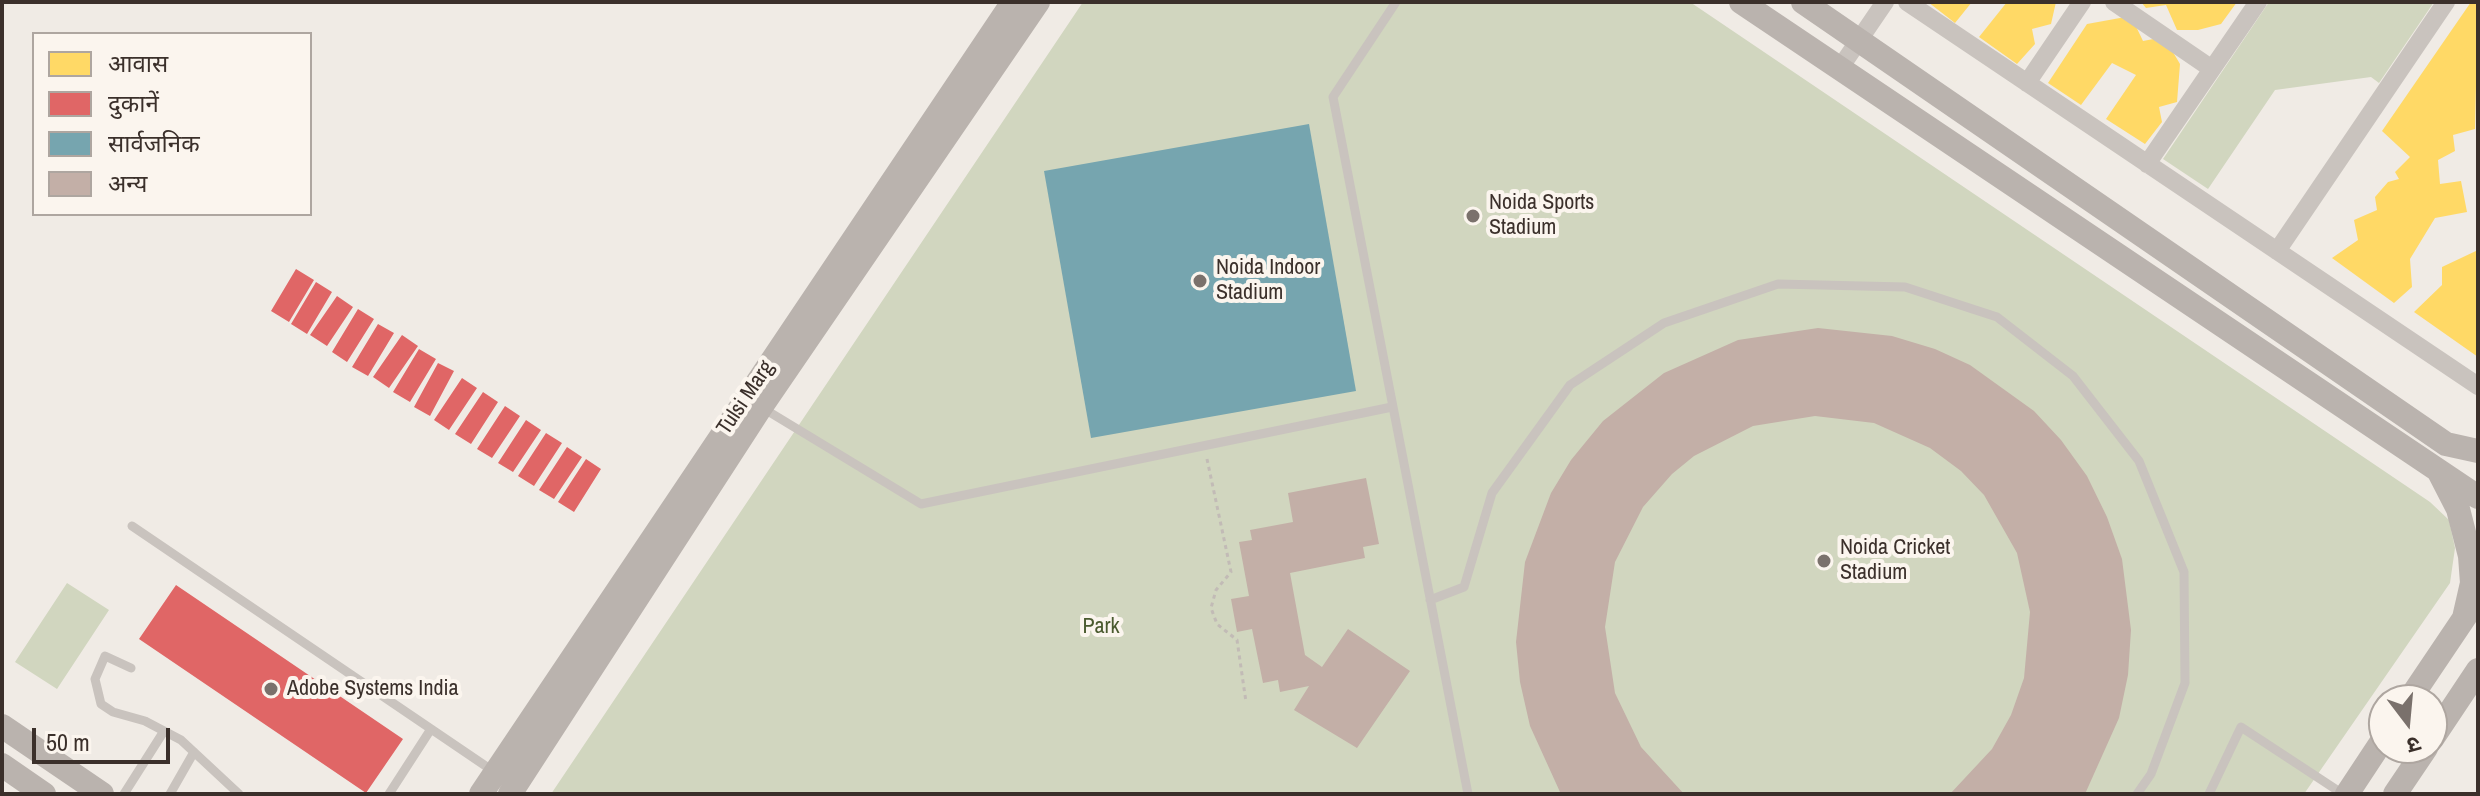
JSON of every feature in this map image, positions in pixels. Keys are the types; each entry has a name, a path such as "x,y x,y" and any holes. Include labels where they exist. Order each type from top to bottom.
{"street":[{"name":"Tulsi Marg","path":"510,794 754,402 1013,2"},
{"name":"Tulsi Marg","path":"481,794 1038,2"},
{"path":"1741,2 2478,497"},
{"path":"1803,2 2446,444 2478,451"},
{"path":"1840,68 1885,2"},
{"path":"1907,2 2478,386"},
{"path":"2027,83 2082,2"},
{"path":"2114,2 2212,69"},
{"path":"2147,164 2258,2"},
{"path":"2277,251 2446,2"},
{"path":"2438,470 2458,509 2470,556 2472,583 2464,618"},
{"path":"2420,684 2478,598"},
{"path":"2448,715 2478,670"},
{"path":"2,726 102,794"},
{"path":"2345,794 2368,761"},
{"path":"2395,794 2415,764"},
{"path":"2,765 44,794"}],"lane":[{"path":"1396,2 1333,97 1468,794"},
{"path":"1430,600 1464,587 1492,493 1570,385 1650,332 1664,323 1778,284 1905,287 1997,317 2073,376 2139,461 2184,572 2185,683 2151,774 2137,794"},
{"path":"754,402 921,504 1392,407"},
{"path":"132,526 495,772"},
{"path":"131,668 105,656 95,679 101,704 164,731 194,752 239,794"},
{"path":"2209,794 2241,727 2345,794"},
{"path":"389,794 431,729"},
{"path":"124,794 164,731"},
{"path":"170,794 194,752"}],"path":[{"path":"1204,448 1231,572 1216,590 1211,608 1217,624 1237,640 1246,702"}],"green space":[{"name":"Noida Sports Stadium","path":"1083,2 1690,2 2430,502 2449,520 2455,548 2450,583 2380,684 2368,684 2368,702 2304,794 551,794"},
{"path":"2269,2 2434,2 2379,83 2371,77 2275,90 2208,189 2163,159"},
{"path":"67,583 109,610 57,689 15,662"}],"building: आवास":[{"path":"1928,2 1972,2 1955,23"},
{"path":"2007,2 2056,2 2051,24 2032,29 2035,44 2017,64 1979,37"},
{"path":"2141,2 2237,2 2221,24 2198,30 2177,30 2166,5 2146,8"},
{"path":"2471,2 2478,2 2475,129 2453,135 2455,151 2438,160 2440,184 2461,181 2467,212 2435,218 2410,259 2412,287 2394,303 2332,258 2358,240 2354,220 2377,210 2375,197 2388,182 2399,179 2395,172 2410,157 2382,131"},
{"path":"2131,16 2143,41 2164,37 2180,64 2177,102 2159,107 2162,122 2145,144 2106,119 2136,75 2112,63 2081,105 2048,83 2087,24"},
{"path":"2478,250 2478,357 2414,312 2442,285 2442,267"}],"building: दुकानें":[{"path":"296,269 314,280 289,322 271,311"},
{"path":"316,282 332,292 307,334 291,324"},
{"path":"337,296 353,307 327,346 310,335"},
{"path":"358,309 374,319 347,362 332,352"},
{"path":"378,324 394,333 368,376 352,367"},
{"path":"402,335 418,346 389,388 373,377"},
{"path":"419,349 436,359 410,402 393,392"},
{"path":"438,363 454,371 430,416 414,407"},
{"path":"462,378 477,388 449,430 434,420"},
{"path":"483,392 498,402 471,444 455,434"},
{"path":"505,406 520,416 492,458 477,449"},
{"path":"526,420 541,430 513,472 498,463"},
{"path":"546,433 562,443 534,486 518,476"},
{"path":"567,447 582,457 554,499 539,490"},
{"path":"586,459 601,469 574,512 558,502"},
{"name":"Adobe Systems India","path":"176,585 403,739 366,793 139,639"}],"building: सार्वजनिक":[{"name":"Noida Indoor Stadium","path":"1309,124 1356,391 1091,438 1044,171"}],"building: अन्य":[{"path":"1818,328 1892,336 1935,349 1970,365 2034,411 2061,440 2087,476 2107,517 2122,559 2131,630 2128,675 2119,718 2085,794 1950,794 1992,749 2011,715 2024,678 2030,612 2017,553 1984,495 1961,471 1930,448 1874,423 1815,416 1753,426 1694,456 1672,474 1643,507 1615,562 1605,627 1615,693 1641,747 1684,794 1560,792 1530,726 1520,682 1516,642 1525,562 1551,493 1571,460 1603,421 1664,373 1738,340"},
{"path":"1366,478 1379,544 1363,547 1365,558 1290,573 1305,655 1322,667 1348,629 1410,671 1357,748 1294,710 1309,686 1280,692 1278,680 1263,683 1252,629 1237,632 1231,599 1249,596 1239,542 1252,540 1250,530 1293,522 1288,493"}],"place":[{"name":"Noida Sports Stadium","path":"1473,216"},
{"name":"Noida Indoor Stadium","path":"1200,281"},
{"name":"Noida Cricket Stadium","path":"1824,561"},
{"name":"Adobe Systems India","path":"271,689"}],"park label":[{"name":"Park","path":"1101,627"}]}
